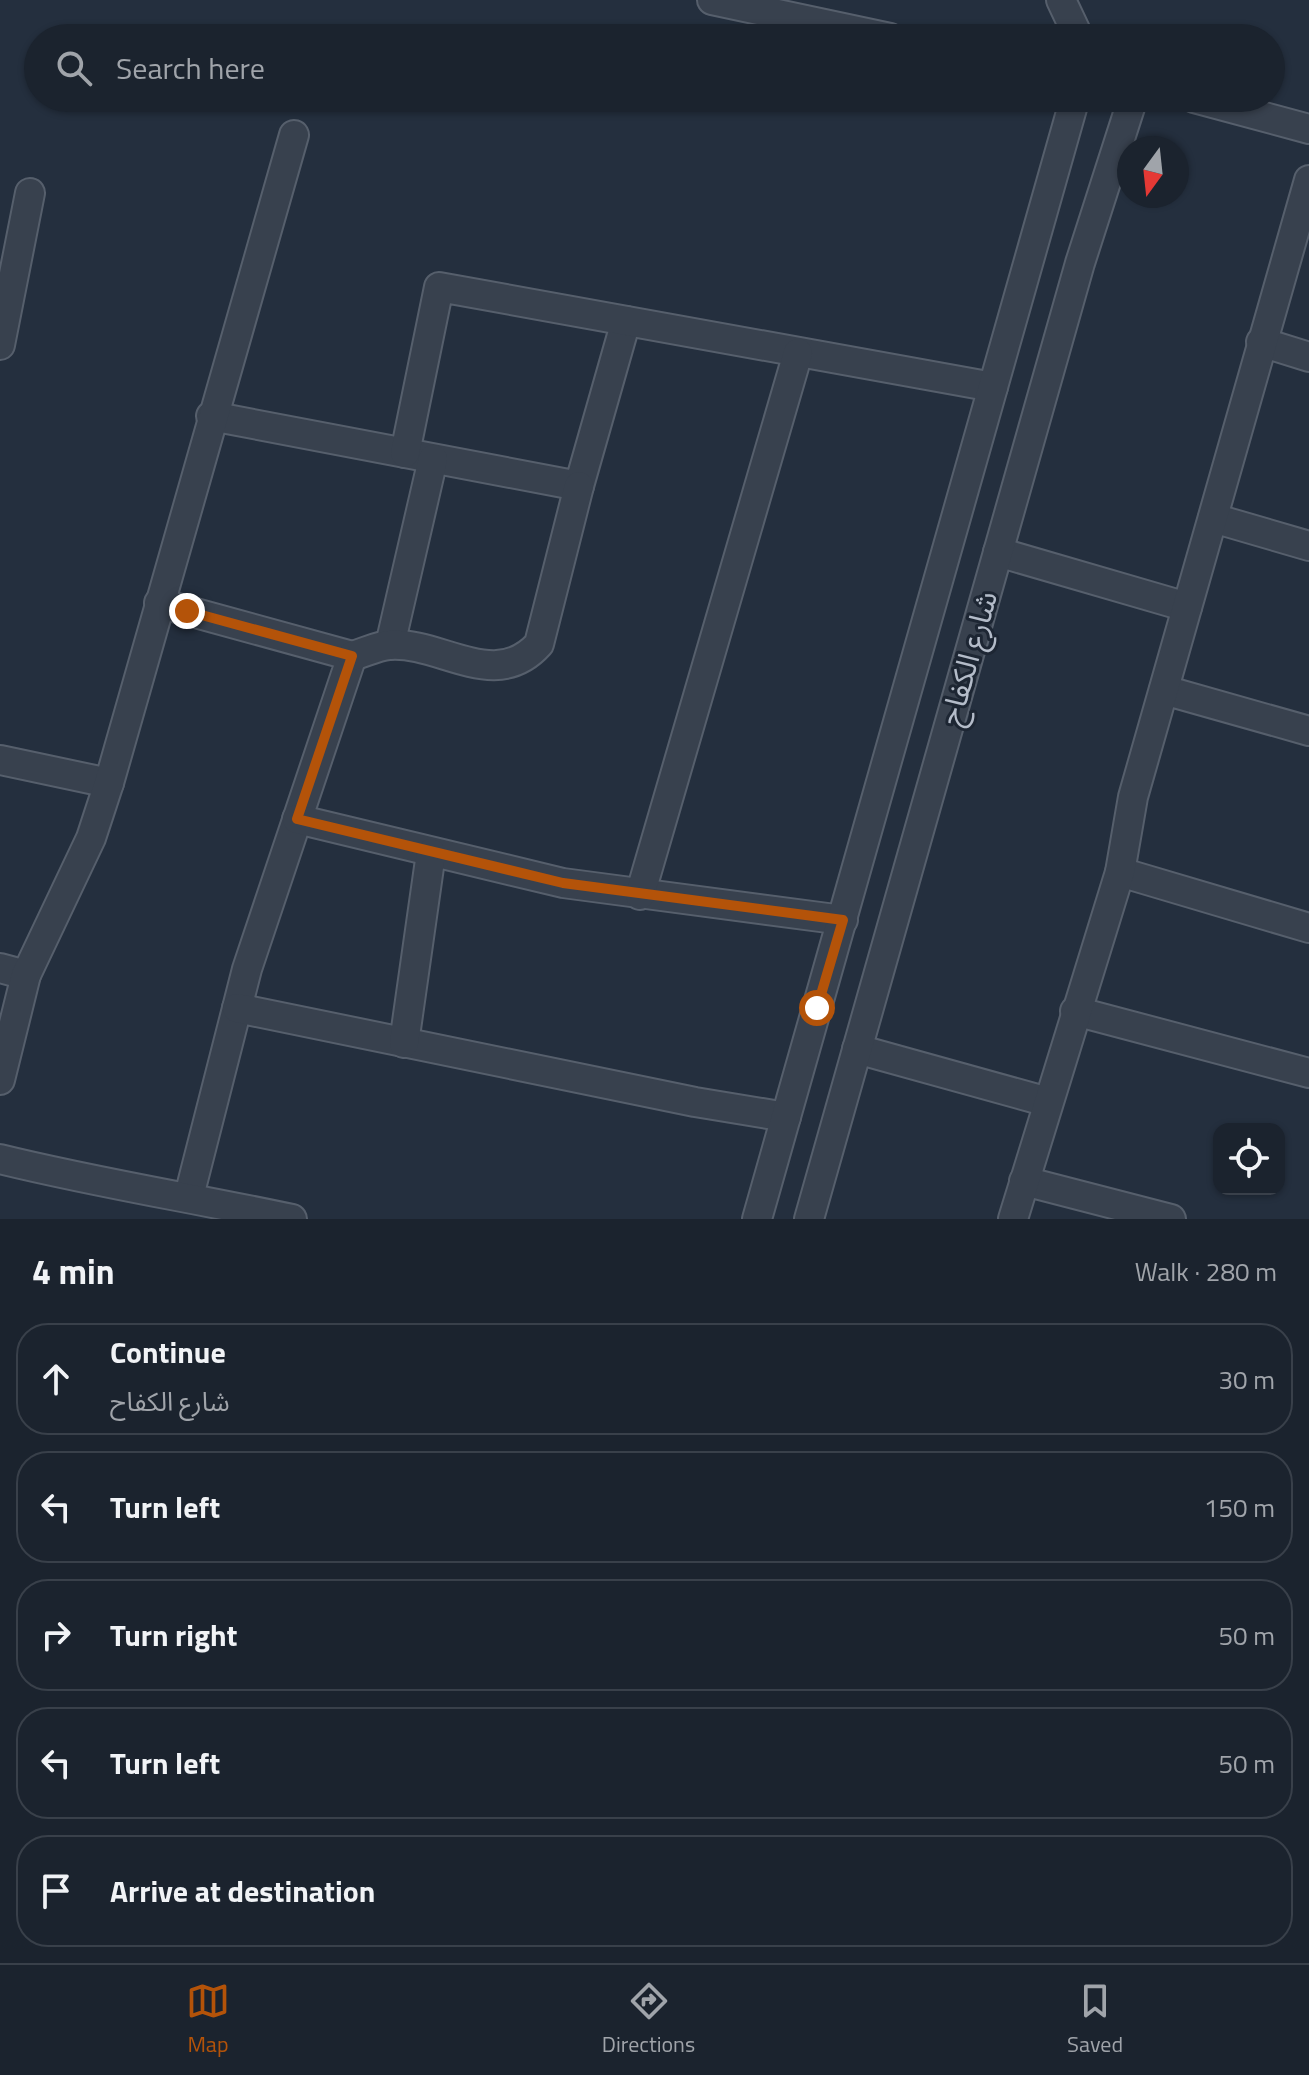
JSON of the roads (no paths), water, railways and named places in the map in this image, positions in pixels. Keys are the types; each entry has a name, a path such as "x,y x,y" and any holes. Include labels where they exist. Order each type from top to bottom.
{"street":[{"path":"712,0 824,24"},
{"path":"1061,0 1072,24"},
{"name":"شارع الكفاح","path":"757,1219 1071,112"},
{"name":"شارع الكفاح","path":"809,1219 1080,263 1129,112"},
{"path":"1246,112 1309,129"},
{"path":"0,1080 13,972 91,838 294,135"},
{"path":"1013,1219 1120,872 1129,814 1309,180"},
{"path":"0,345 30,193"},
{"path":"405,453 439,287 993,387"},
{"path":"159,603 352,656 390,645 499,667 524,660 539,644 579,486 626,321"},
{"path":"1261,342 1309,357"},
{"path":"640,895 798,353"},
{"path":"211,416 579,486"},
{"path":"390,645 433,459"},
{"path":"1213,518 1309,546"},
{"path":"998,552 1187,607"},
{"path":"189,1196 237,1008 352,656"},
{"path":"1164,690 1309,731"},
{"path":"0,760 109,783"},
{"path":"297,819 563,883 843,920"},
{"path":"404,1043 431,853"},
{"path":"1120,872 1309,928"},
{"path":"237,1008 786,1117"},
{"path":"1075,1011 1309,1073"},
{"path":"857,1049 1048,1102"},
{"path":"0,1159 112,1187 189,1196 292,1219"},
{"path":"1024,1181 1171,1219"}]}
